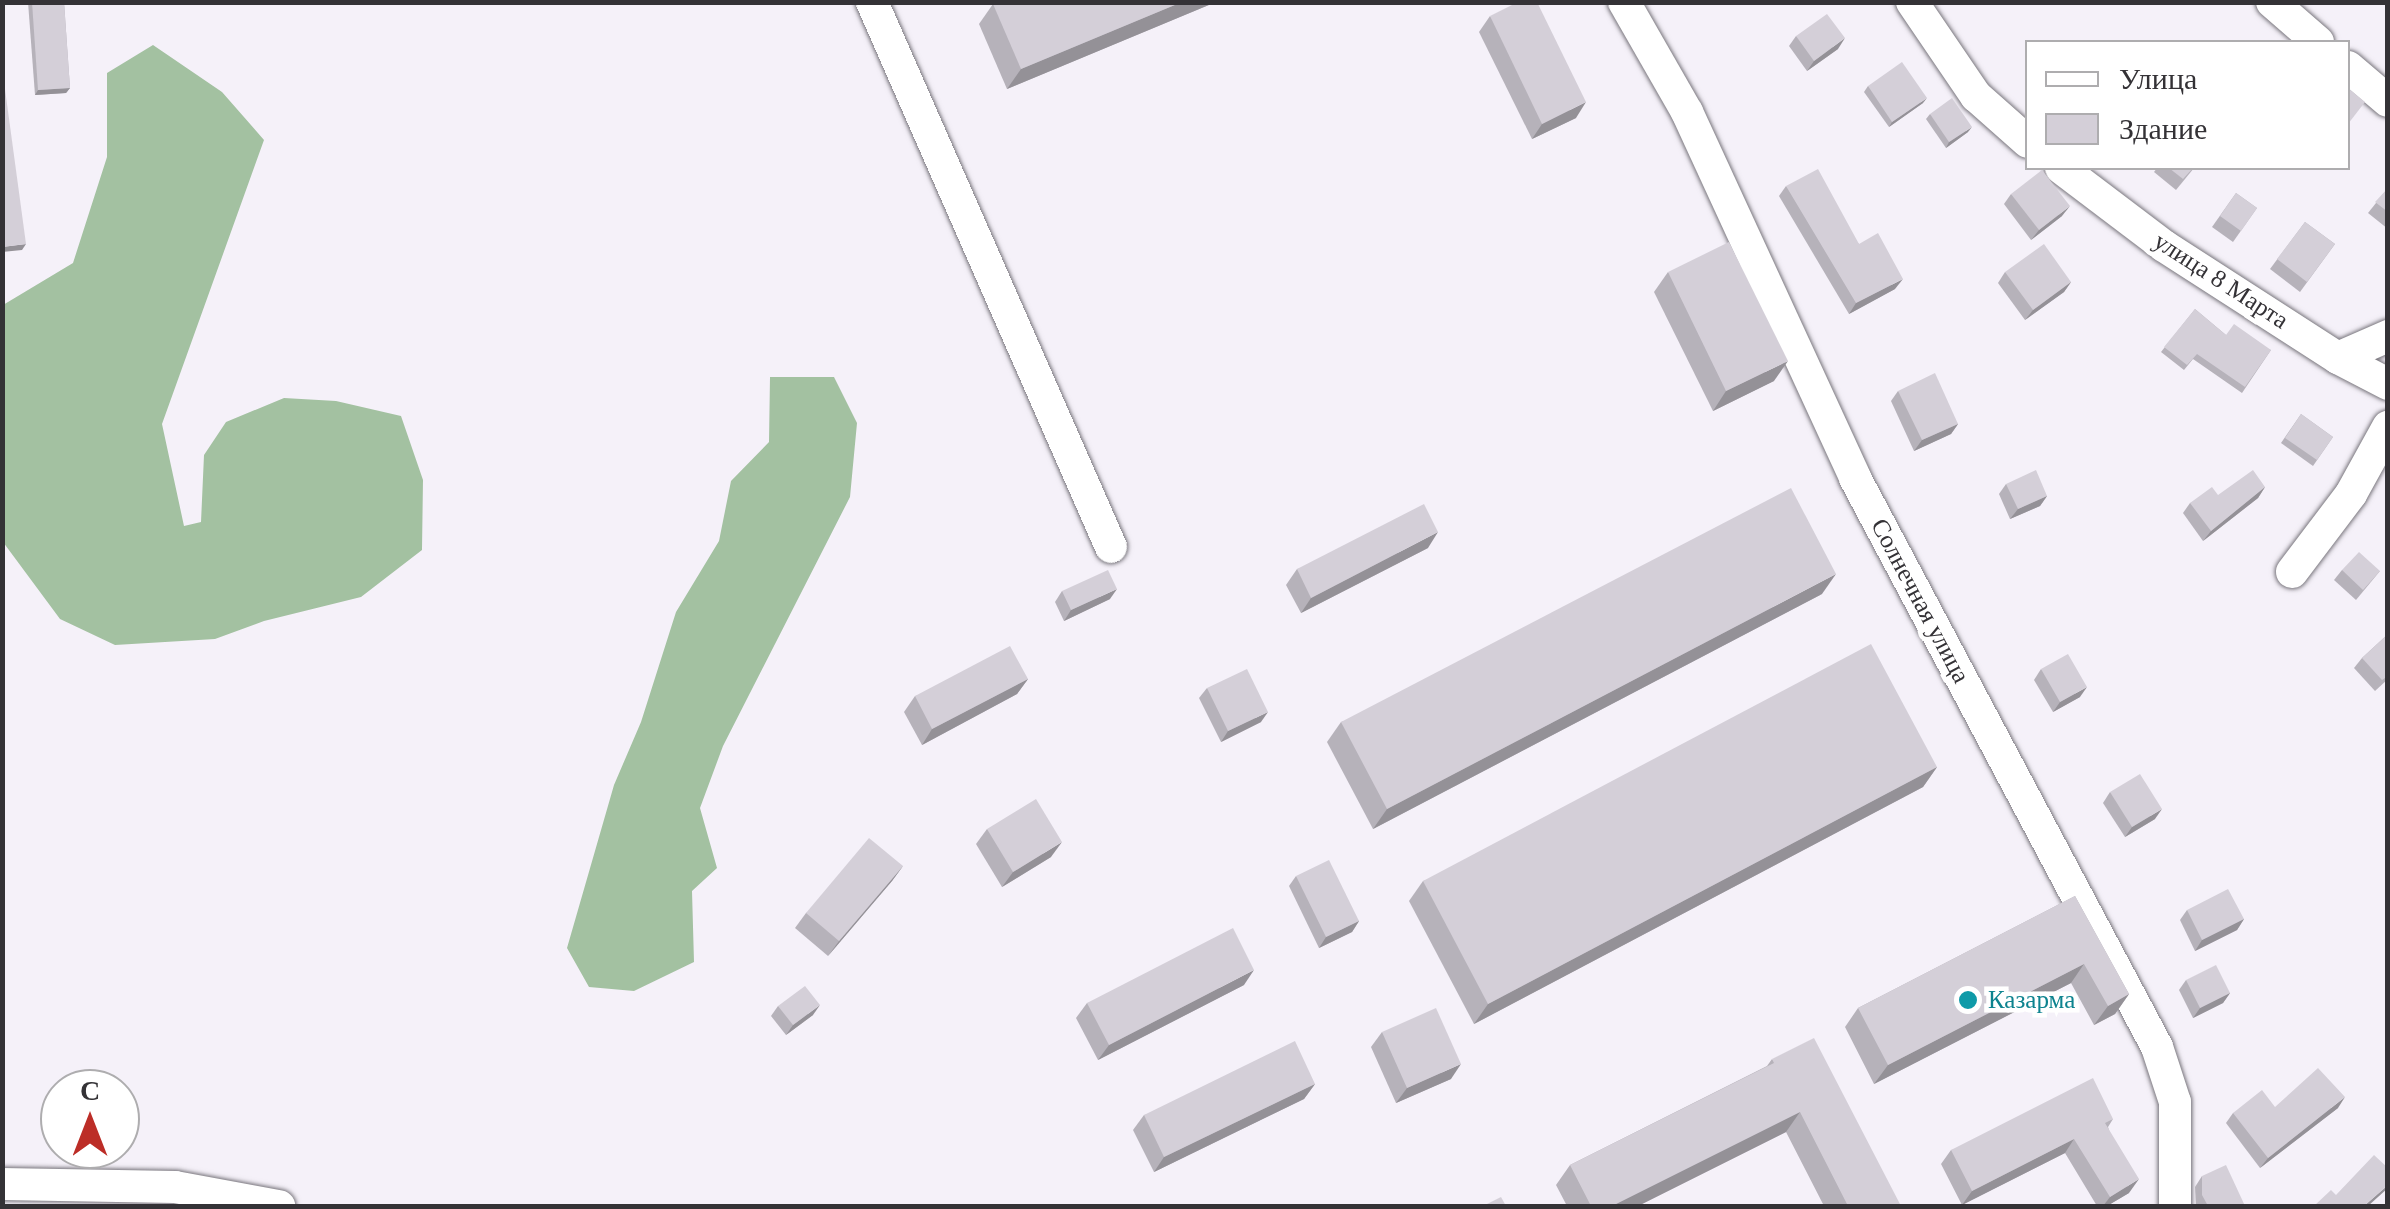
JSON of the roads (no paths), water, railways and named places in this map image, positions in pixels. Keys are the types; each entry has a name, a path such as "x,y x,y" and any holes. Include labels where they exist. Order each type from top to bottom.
{"street":[{"path":"872,2 1111,547"},
{"name":"Солнечная улица","path":"1624,2 1687,112 1855,478 2156,1048 2175,1102 2175,1206"},
{"path":"1912,2 1976,96 2025,139"},
{"path":"2272,2 2316,40"},
{"path":"2350,70 2388,101"},
{"name":"улица 8 Марта","path":"2065,170 2164,246 2338,358 2388,384"},
{"path":"2338,358 2388,336"},
{"path":"2292,572 2350,494 2388,427"},
{"path":"2,1184 68,1196 175,1186 279,1206"}],"place":[{"name":"Казарма","path":"1968,1000"}]}
